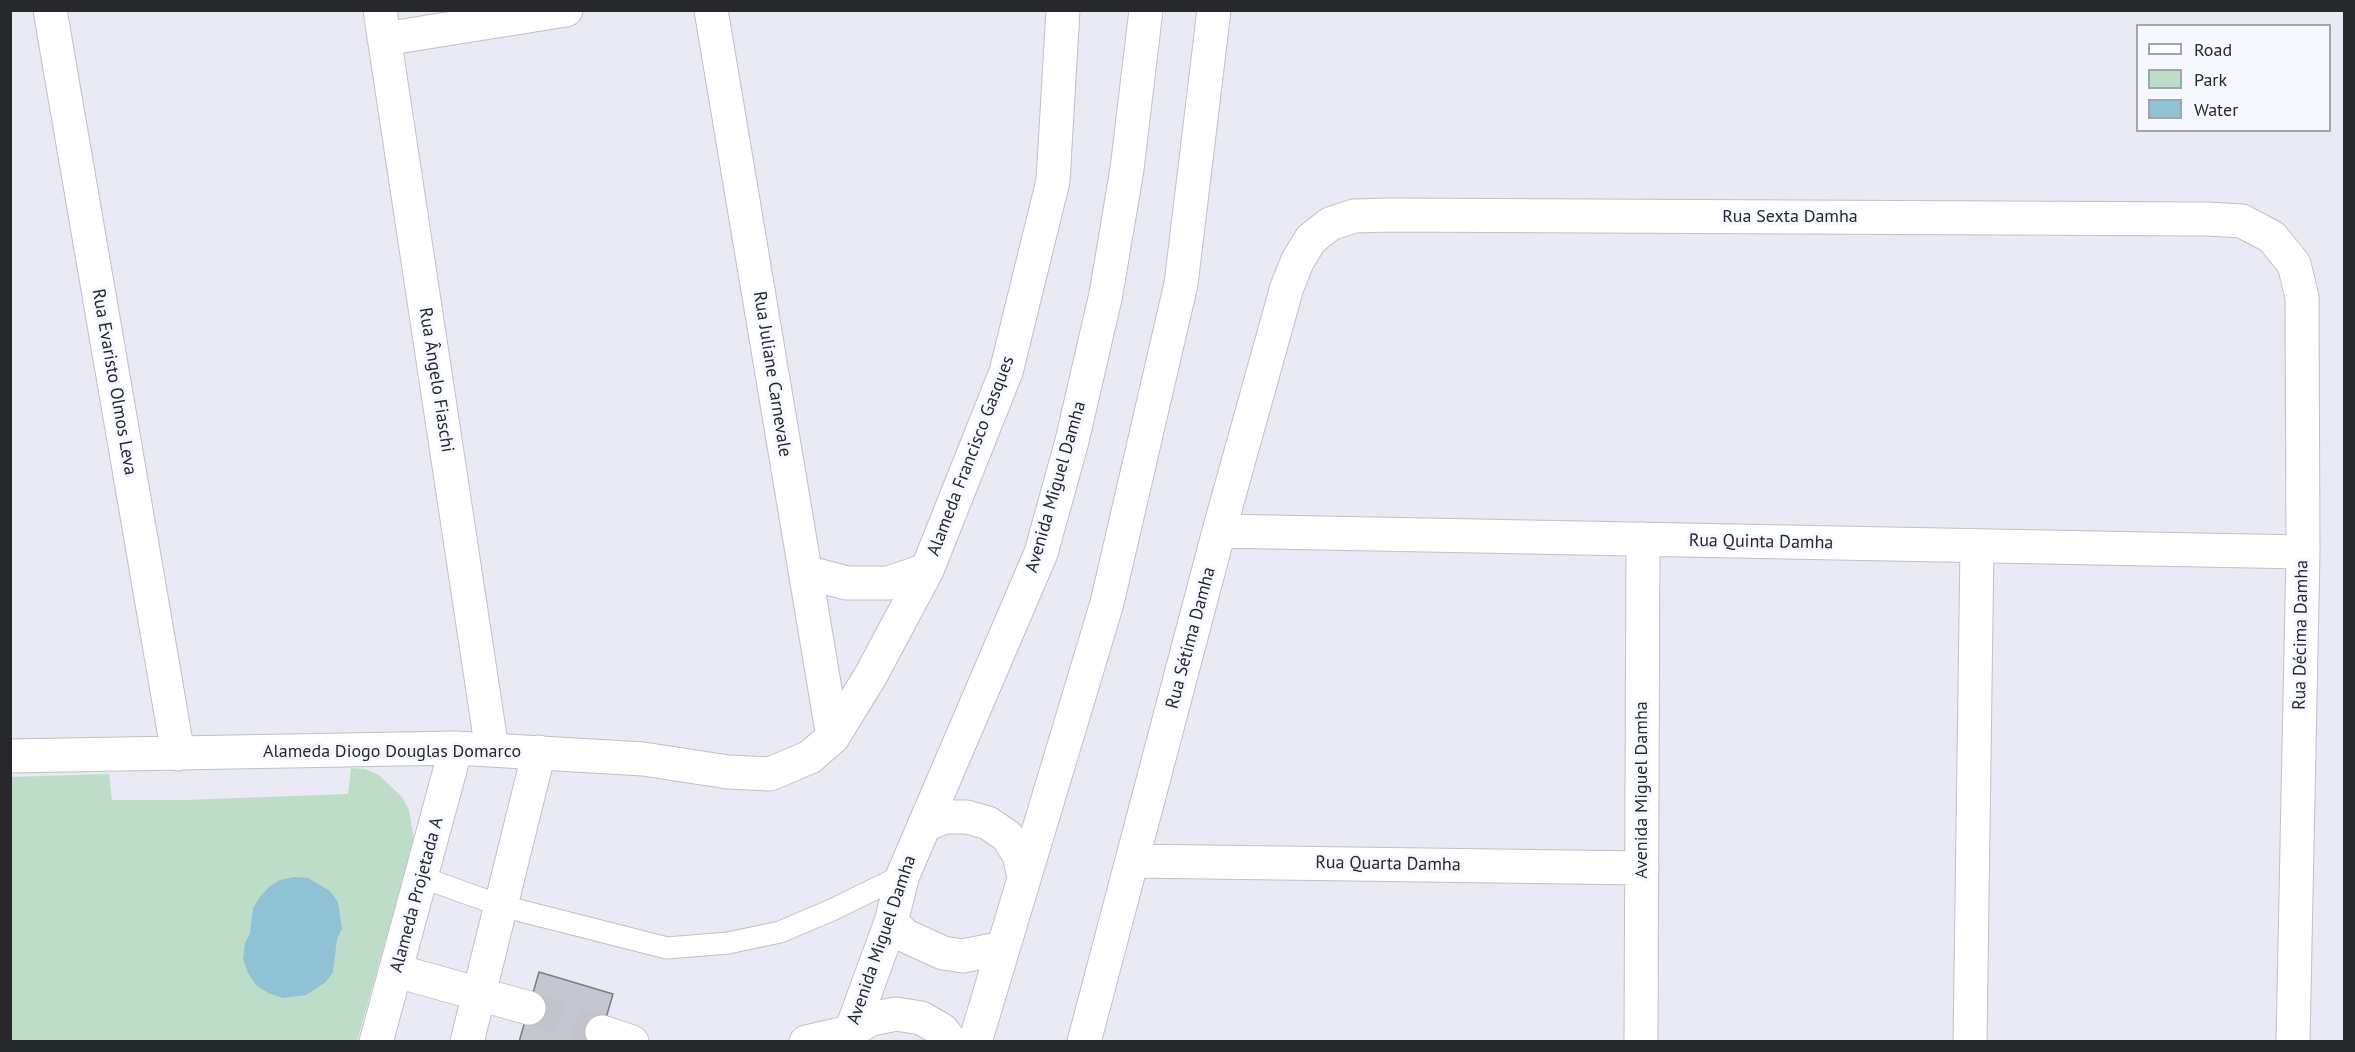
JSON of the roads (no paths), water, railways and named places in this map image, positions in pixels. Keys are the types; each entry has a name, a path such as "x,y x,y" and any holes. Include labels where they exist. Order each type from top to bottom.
{"street":[{"name":"Rua Evaristo Olmos Leva","path":"51,10 178,754"},
{"path":"382,25 566,10"},
{"name":"Rua Juliane Carnevale","path":"711,10 832,737"},
{"name":"Alameda Francisco Gasques","path":"832,737 871,675 927,570 1006,372 1053,181 1063,10"},
{"name":"Avenida Miguel Damha","path":"848,1037 891,922 903,875 1041,553 1072,441 1106,294 1127,169 1146,10"},
{"path":"975,1041 1107,603 1181,284 1212,47 1214,10"},
{"name":"Rua Ângelo Fiaschi","path":"382,25 492,750"},
{"name":"Rua Sexta Damha","path":"1311,239 1330,224 1354,216 1389,214 2207,219 2242,221 2272,237"},
{"name":"Rua Décima Damha","path":"2272,237 2294,264 2302,297 2303,552 2293,1041"},
{"name":"Rua Sétima Damha","path":"1084,1041 1219,531 1287,287 1298,260 1311,239"},
{"name":"Rua Quinta Damha","path":"1219,531 2303,552"},
{"name":"Avenida Miguel Damha","path":"1641,1041 1643,539"},
{"path":"1970,1041 1977,546"},
{"path":"805,572 847,583 888,583 927,570"},
{"name":"Alameda Diogo Douglas Domarco","path":"10,756 456,748 643,759 728,772 770,774 810,757 832,737"},
{"name":"Alameda Projetada A","path":"376,1041 397,971 456,748"},
{"path":"467,1041 539,752"},
{"path":"924,825 945,817 967,817 988,823 1006,836 1019,855 1024,877"},
{"name":"Rua Quarta Damha","path":"1133,861 1642,868"},
{"path":"891,922 906,936 942,953 963,956 1003,948"},
{"path":"397,971 529,1008"},
{"path":"806,1041 848,1037 871,1018 896,1014 921,1018 942,1030 951,1041"}],"lane":[{"path":"421,876 502,906 667,948 728,943 780,932 834,909 903,875"}],"water":[{"path":"294,877 308,878 330,891 338,902 342,929 337,939 333,972 326,982 306,995 283,998 268,993 256,985 243,959 245,943 250,933 253,908 269,887 280,880"}],"tunnel":[{"path":"529,1008 602,1032"}]}
